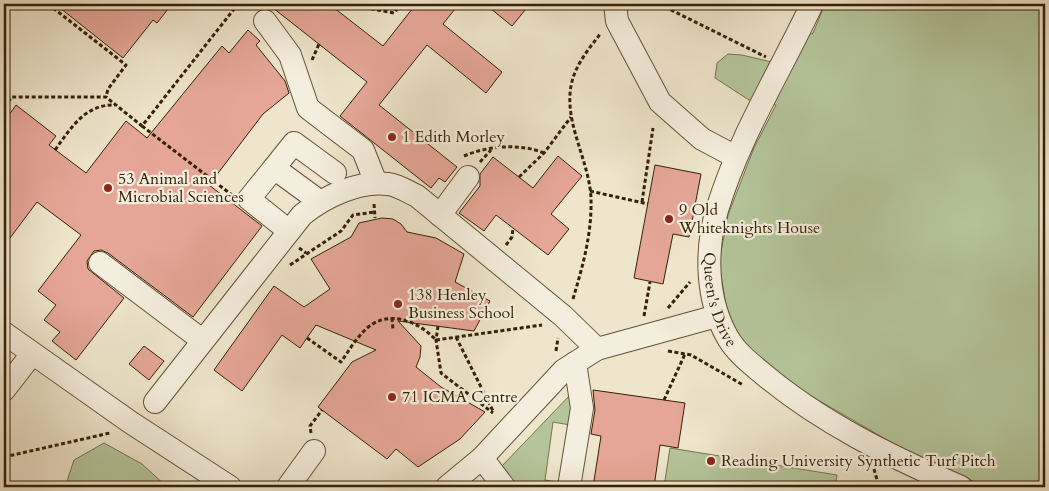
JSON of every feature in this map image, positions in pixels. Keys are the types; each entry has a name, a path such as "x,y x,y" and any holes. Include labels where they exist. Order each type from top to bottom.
{"street":[{"path":"615,4 617,21 660,102 702,139 736,157"},
{"name":"Queen's Drive","path":"812,4 736,157 717,210 710,239 709,268 717,316 729,340 744,357 793,399 886,452 960,487"},
{"path":"265,21 290,54 308,108 363,150 376,183"},
{"path":"289,231 249,199 294,142 335,173"},
{"path":"440,215 468,167"},
{"path":"274,168 318,201"},
{"path":"154,402 289,231 318,201 376,183 391,184 417,196 563,316 597,349"},
{"path":"100,262 202,340"},
{"path":"446,487 482,458 557,377 597,349 717,316"},
{"path":"4,333 130,422 230,487"},
{"path":"5,385 32,354"},
{"path":"569,487 582,408 575,363"},
{"path":"288,487 314,451"},
{"path":"482,458 504,487"}],"path":[{"path":"48,4 126,65 108,90 106,97"},
{"path":"142,126 238,4"},
{"path":"366,4 372,9 394,13 401,4"},
{"path":"659,4 782,64"},
{"path":"572,301 589,243 590,191 571,116 570,93 574,75 582,59 603,30"},
{"path":"310,65 319,44"},
{"path":"4,107 12,97 106,97 234,197"},
{"path":"55,150 72,127 88,112 102,104 116,105"},
{"path":"519,177 544,153 571,116"},
{"path":"642,202 653,128"},
{"path":"468,167 474,152 518,146 544,153"},
{"path":"468,167 491,150"},
{"path":"590,191 648,204"},
{"path":"306,253 341,231 353,215 375,212 376,218"},
{"path":"512,236 513,228"},
{"path":"643,322 650,282"},
{"path":"392,318 392,330"},
{"path":"307,338 341,362 364,331 378,320 392,318 407,320 424,327 436,340"},
{"path":"436,340 551,324"},
{"path":"438,326 436,340 442,373 493,413"},
{"path":"456,337 497,421"},
{"path":"664,400 685,354"},
{"path":"4,457 114,432"},
{"path":"873,466 879,487"}],"green space":[{"path":"825,4 1045,4 1045,487 986,487 901,448 799,389 747,347 728,317 719,263 728,215 754,148 776,105 749,100 715,78 717,63 728,54 742,55 793,67 809,35 813,33"},
{"path":"571,394 570,425 553,422 545,480 561,483 561,487 511,487 500,468"},
{"path":"104,443 142,464 167,487 65,487 74,460"},
{"name":"Reading University Synthetic Turf Pitch","path":"670,448 837,475 835,487 664,487"}],"building":[{"path":"55,4 172,4 157,23 153,20 123,58"},
{"name":"1 Edith Morley","path":"268,4 329,4 383,46 416,4 459,4 443,24 502,72 486,93 427,45 379,105 457,167 445,182 439,178 431,188 340,116 367,82"},
{"path":"485,4 530,4 512,26"},
{"path":"248,30 260,41 256,45 285,81 289,93 263,114 209,185 262,226 193,317 108,253 101,250 94,251 87,261 88,269 124,298 76,360 52,341 60,332 44,320 56,305 38,291 81,235 37,202 4,246 4,122 16,105 56,136 49,145 86,173 126,121 147,138 222,46 229,53"},
{"path":"558,156 582,176 551,214 569,229 548,255 496,215 484,231 459,213 480,186 480,174 493,157 533,188"},
{"name":"9 Old Whiteknights House","path":"655,165 701,174 689,237 673,234 663,284 634,278"},
{"path":"382,218 393,219 401,224 407,232 436,238 464,254 455,282 490,301 474,331 398,321 421,346 420,357 416,367 441,387 485,412 460,439 418,467 396,449 387,459 318,407 352,362 376,350 316,325 300,348 282,335 242,391 214,370 274,286 304,307 330,289 311,259 351,237 359,223"},
{"path":"144,346 164,361 149,380 129,364"},
{"path":"593,390 685,403 678,448 660,445 654,487 593,487 601,436 591,434 595,410"}],"place":[{"name":"1 Edith Morley","path":"392,137"},
{"name":"53 Animal and Microbial Sciences","path":"108,188"},
{"name":"9 Old Whiteknights House","path":"669,219"},
{"name":"138 Henley Business School","path":"398,304"},
{"name":"71 ICMA Centre","path":"392,397"},
{"name":"Reading University Synthetic Turf Pitch","path":"711,461"}]}
